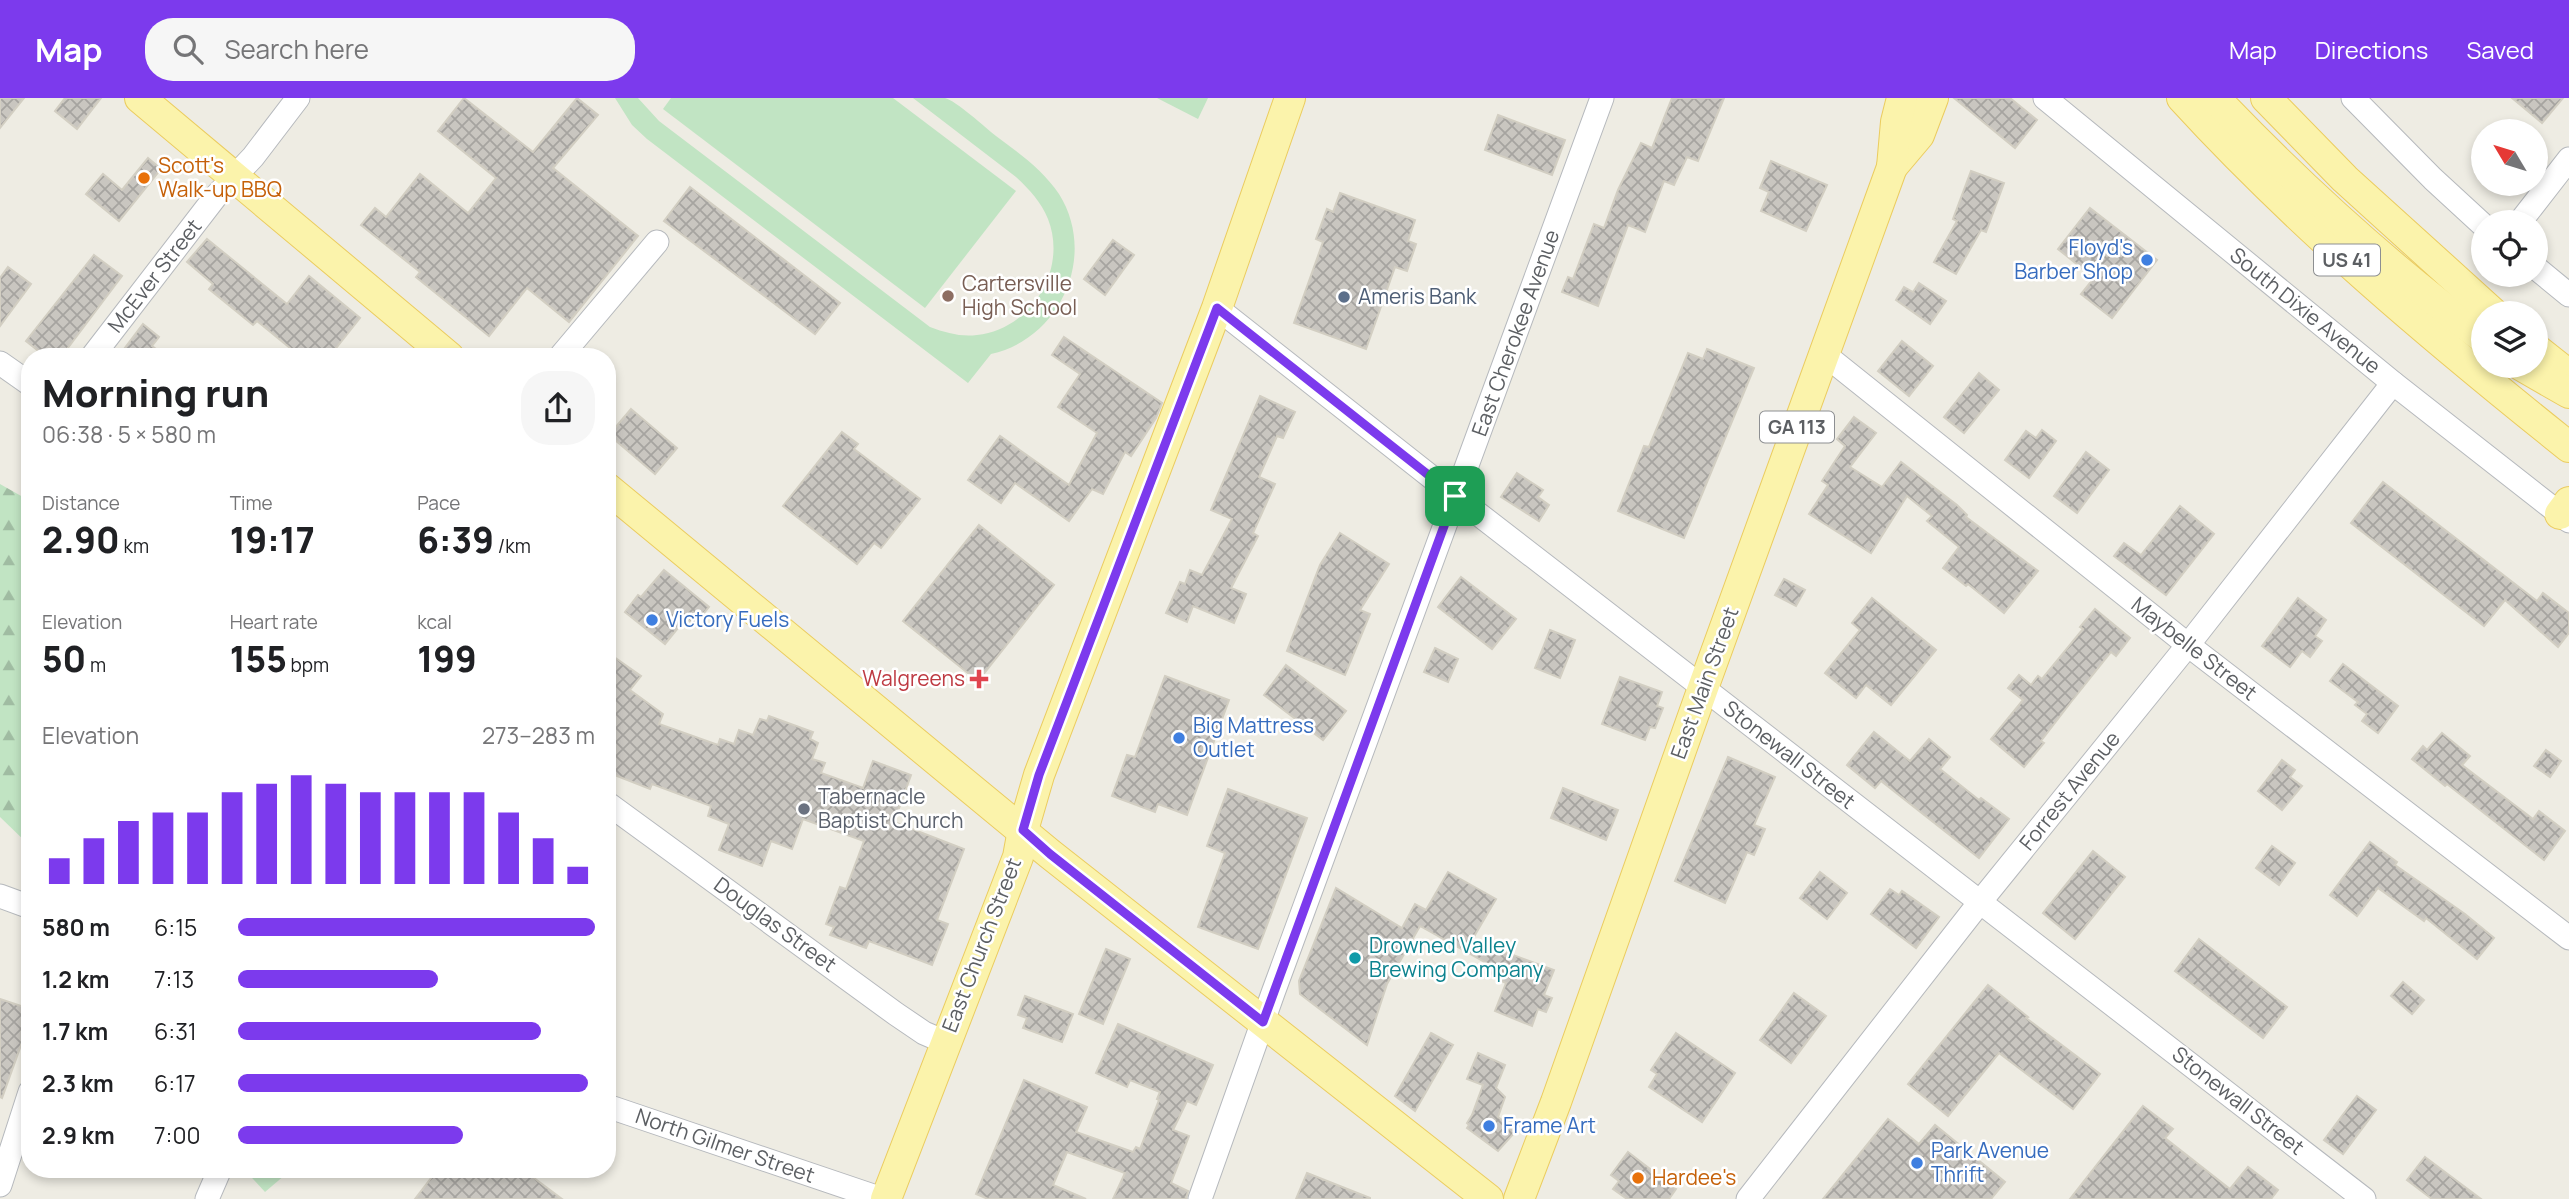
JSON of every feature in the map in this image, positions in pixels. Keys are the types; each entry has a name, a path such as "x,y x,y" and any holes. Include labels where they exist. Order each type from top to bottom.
{"main road":[{"path":"140,98 438,348"},
{"name":"East Church Street","path":"885,1194 1018,857 1039,775 1217,308 1290,98"},
{"name":"East Main Street","path":"1519,1199 1892,167 1896,122 1902,98"},
{"name":"East Main Street","path":"1892,167 1919,135 1933,98"},
{"name":"US 41","path":"2182,98 2329,244 2568,448"},
{"path":"2215,98 2351,232 2471,328"},
{"name":"US 41","path":"2266,98 2345,178 2480,301"},
{"path":"2548,358 2569,375"},
{"path":"2543,378 2569,393"},
{"path":"616,495 1050,854 1488,1199"}],"street":[{"name":"McEver Street","path":"99,348 216,196 298,98"},
{"name":"East Cherokee Avenue","path":"1200,1199 1602,98"},
{"name":"South Dixie Avenue","path":"2045,98 2393,383 2566,512"},
{"path":"2353,98 2471,214"},
{"path":"2529,210 2569,159"},
{"path":"568,348 657,242"},
{"path":"2548,278 2569,295"},
{"name":"Stonewall Street","path":"1217,308 1455,496 2364,1199"},
{"name":"Maybelle Street","path":"1824,354 2188,645 2569,938"},
{"path":"0,363 21,378"},
{"name":"Forrest Avenue","path":"1748,1199 1980,902 2188,645 2393,383"},
{"name":"Douglas Street","path":"616,810 896,1014 924,1033 945,1042"},
{"path":"0,896 21,904"},
{"name":"North Gilmer Street","path":"616,1108 885,1194"},
{"path":"0,1185 21,1120"},
{"path":"207,1199 216,1178"}],"green space":[{"path":"615,98 638,98 659,121 930,327 954,334 977,335 1014,322 1040,294 1049,277 1053,238 1045,213 1016,177 913,98 950,100 1030,162 1059,194 1070,218 1075,243 1073,268 1066,292 1053,313 1036,331 1015,345 991,354 968,383 647,139 632,125"},
{"path":"671,98 893,98 1016,191 925,308 663,109"},
{"path":"1157,98 1208,98 1198,119"},
{"path":"0,484 21,496 21,837 0,817"},
{"path":"252,1178 281,1178 265,1192"}],"building":[{"path":"0,98 24,98 0,128"},
{"path":"65,98 101,98 77,129 55,111"},
{"path":"464,98 533,152 577,98 598,115 553,168 638,236 569,322 527,288 489,336 416,277 420,272 361,225 375,208 386,217 420,174 468,213 496,178 438,131"},
{"path":"1672,98 1724,98 1698,161 1687,157 1674,185 1664,181 1645,232 1628,225 1598,306 1562,292 1568,277 1573,279 1594,224 1604,228 1618,190 1641,143 1652,148"},
{"path":"1954,98 2010,98 2037,120 2015,148"},
{"path":"2512,98 2563,98 2545,119 2537,119"},
{"path":"1498,115 1565,140 1552,175 1485,150"},
{"path":"148,158 161,169 119,221 86,194 103,174 122,190"},
{"path":"1771,161 1827,185 1806,231 1761,211 1769,192 1760,188"},
{"path":"1971,171 2004,183 1986,232 1981,230 1956,274 1934,262 1957,221 1953,219"},
{"path":"690,187 840,303 815,334 664,221"},
{"name":"Ameris Bank","path":"1340,193 1415,220 1408,241 1416,244 1407,271 1395,267 1366,349 1294,323 1323,242 1316,239 1327,209 1333,212"},
{"path":"2090,208 2157,260 2112,318 2081,294 2094,278 2058,249"},
{"path":"207,239 287,304 309,276 360,318 336,348 290,348 257,321 253,325 209,289 213,284 187,262"},
{"path":"1113,240 1134,255 1105,295 1084,279"},
{"path":"94,255 122,276 68,348 35,348 26,341"},
{"path":"8,267 31,284 0,326 0,278"},
{"path":"1919,283 1946,301 1930,324 1896,300 1904,287 1913,292"},
{"path":"143,324 159,337 152,346 155,348 125,348"},
{"path":"1064,337 1162,403 1156,418 1131,456 1125,452 1103,494 1092,489 1069,521 1015,483 1001,503 968,480 1000,436 1069,485 1097,433 1058,407 1080,374 1052,355"},
{"path":"1902,341 1933,366 1909,396 1878,371"},
{"path":"1707,349 1754,368 1684,538 1618,511 1644,446 1649,447 1688,353 1703,359"},
{"path":"1979,373 1999,390 1964,433 1944,417"},
{"path":"1260,396 1295,412 1283,438 1277,436 1259,477 1275,484 1253,533 1258,536 1231,588 1246,594 1234,623 1193,606 1187,622 1166,613 1180,582 1185,584 1190,570 1202,575 1232,519 1211,510"},
{"path":"631,409 677,448 655,474 616,441 616,427"},
{"path":"1854,417 1876,433 1850,467 1882,487 1901,462 1957,505 1966,517 2038,571 2004,613 1943,568 1959,547 1927,521 1932,516 1907,496 1871,553 1809,514 1828,485 1822,481 1845,446 1837,439"},
{"path":"2042,430 2056,441 2029,478 2005,460 2026,431 2036,438"},
{"path":"842,432 858,444 854,449 920,499 881,548 874,543 857,564 783,506"},
{"path":"2086,452 2109,470 2077,513 2054,496"},
{"path":"1517,473 1543,490 1538,497 1549,505 1539,521 1501,497"},
{"path":"2383,482 2537,601 2543,593 2569,613 2569,633 2558,647 2505,600 2484,626 2351,523"},
{"path":"2180,506 2214,534 2166,595 2114,556 2124,543 2141,555"},
{"path":"979,525 1054,585 978,681 903,621"},
{"path":"1340,533 1389,564 1360,610 1370,614 1345,675 1287,651 1320,565"},
{"path":"664,570 709,607 694,625 686,618 665,644 625,612"},
{"path":"1461,577 1516,619 1492,649 1438,607"},
{"path":"1784,579 1805,590 1796,606 1775,595"},
{"path":"1872,598 1936,650 1891,705 1866,685 1856,698 1825,673 1860,630 1852,623"},
{"path":"2298,598 2326,620 2315,636 2322,641 2310,657 2302,651 2290,667 2262,646"},
{"path":"2095,609 2130,638 2116,656 2111,652 2041,741 2044,743 2024,767 1991,739 2023,700 2008,688 2019,675 2031,685 2038,676 2042,679 2083,629 2080,627"},
{"path":"1550,630 1575,640 1560,678 1535,668"},
{"path":"1435,648 1458,659 1448,682 1424,672"},
{"name":"Tabernacle Baptist Church","path":"616,658 641,676 630,690 663,714 659,724 718,745 720,739 734,744 739,730 753,735 760,719 767,721 769,716 813,732 810,739 818,743 812,759 825,763 821,773 863,788 873,761 911,775 894,822 964,849 937,920 948,924 932,965 869,941 866,948 830,935 834,927 826,924 840,887 846,889 864,841 803,819 792,849 771,841 762,866 719,850 729,824 708,816 711,806 652,784 650,789 616,776"},
{"path":"2343,664 2398,706 2378,733 2362,721 2367,714 2355,705 2358,702 2330,681"},
{"path":"1286,665 1346,711 1323,740 1264,695"},
{"name":"Big Mattress Outlet","path":"1165,676 1229,700 1187,815 1158,804 1155,812 1112,796 1127,755 1135,757"},
{"path":"1620,677 1662,692 1657,706 1663,708 1655,728 1650,727 1645,740 1602,724"},
{"path":"1874,732 1910,761 1929,739 1950,757 1940,769 1979,800 1981,798 2009,819 1979,858 1881,781 1875,788 1847,765"},
{"path":"2442,733 2470,756 2462,765 2533,819 2539,811 2565,831 2544,860 2412,759 2423,746 2427,750"},
{"path":"2546,750 2561,761 2550,777 2534,766"},
{"path":"1728,757 1775,777 1754,825 1765,829 1754,855 1747,852 1725,903 1675,881"},
{"path":"2282,760 2295,770 2290,777 2302,786 2282,810 2258,791"},
{"path":"1563,788 1618,810 1606,840 1551,818"},
{"path":"1228,789 1307,818 1258,949 1198,927 1225,853 1207,846"},
{"path":"2370,842 2397,862 2395,865 2465,914 2494,938 2477,959 2426,918 2424,921 2378,888 2357,916 2330,895"},
{"path":"2272,846 2295,863 2279,885 2256,868"},
{"path":"2093,851 2125,877 2075,939 2043,913"},
{"path":"1448,872 1496,899 1472,940 1554,970 1544,995 1552,998 1546,1012 1538,1009 1532,1026 1495,1011 1506,983 1485,973 1488,964 1420,926 1387,984 1367,1045 1300,994 1299,981 1336,888 1402,928 1415,904 1426,910"},
{"path":"1820,872 1847,893 1827,919 1800,898"},
{"path":"1890,889 1899,895 1902,891 1939,917 1916,948 1871,914"},
{"path":"2199,939 2287,1007 2263,1038 2175,971"},
{"path":"1106,949 1130,959 1103,1024 1079,1014"},
{"path":"2403,982 2424,1000 2412,1014 2391,996"},
{"path":"1988,985 2028,1017 2026,1018 2100,1074 2073,1109 1999,1053 1948,1116 1908,1084"},
{"path":"1794,993 1826,1016 1791,1063 1760,1040"},
{"path":"1025,996 1073,1014 1062,1042 1023,1028 1027,1018 1018,1015"},
{"path":"0,999 21,1006 21,1045 2,1098"},
{"path":"1118,1024 1213,1065 1196,1105 1187,1101 1173,1130 1189,1136 1171,1183 1188,1191 1186,1199 1113,1199 1125,1173 1067,1152 1053,1185 1086,1199 988,1199 976,1194 1024,1080 1087,1107 1076,1132 1133,1152 1136,1147 1140,1149 1160,1092 1130,1080 1127,1087 1096,1073"},
{"path":"1431,1033 1453,1045 1415,1111 1395,1096"},
{"path":"1676,1033 1735,1073 1702,1122 1649,1087 1657,1074 1651,1070"},
{"path":"1478,1053 1505,1065 1496,1088 1505,1097 1498,1117 1516,1131 1498,1151 1467,1128 1483,1085 1467,1079"},
{"path":"2357,1096 2376,1110 2343,1154 2324,1140"},
{"path":"2143,1106 2173,1129 2165,1138 2230,1189 2248,1167 2278,1190 2271,1199 2070,1199"},
{"name":"Park Avenue Thrift","path":"1888,1119 1919,1144 1935,1125 2005,1182 1991,1199 1823,1199"},
{"name":"Hardee's","path":"1628,1152 1676,1189 1669,1199 1627,1199 1613,1189 1619,1181 1611,1175"},
{"path":"2425,1157 2481,1199 2432,1199 2407,1180"},
{"path":"1307,1173 1370,1198 1370,1199 1296,1199"},
{"path":"431,1178 534,1178 562,1199 415,1199"}],"place":[{"name":"Scott's Walk-up BBQ","path":"144,178"},
{"name":"Floyd's Barber Shop","path":"2147,260"},
{"name":"Cartersville High School","path":"948,296"},
{"name":"Ameris Bank","path":"1344,297"},
{"name":"Victory Fuels","path":"652,620"},
{"name":"Walgreens","path":"979,679"},
{"name":"Big Mattress Outlet","path":"1179,738"},
{"name":"Tabernacle Baptist Church","path":"804,809"},
{"name":"Drowned Valley Brewing Company","path":"1355,958"},
{"name":"Frame Art","path":"1489,1126"},
{"name":"Park Avenue Thrift","path":"1917,1163"},
{"name":"Hardee's","path":"1638,1178"}],"route":[{"path":"1217,308 1455,496 1263,1022 1023,830 1039,775 1217,308"}]}
